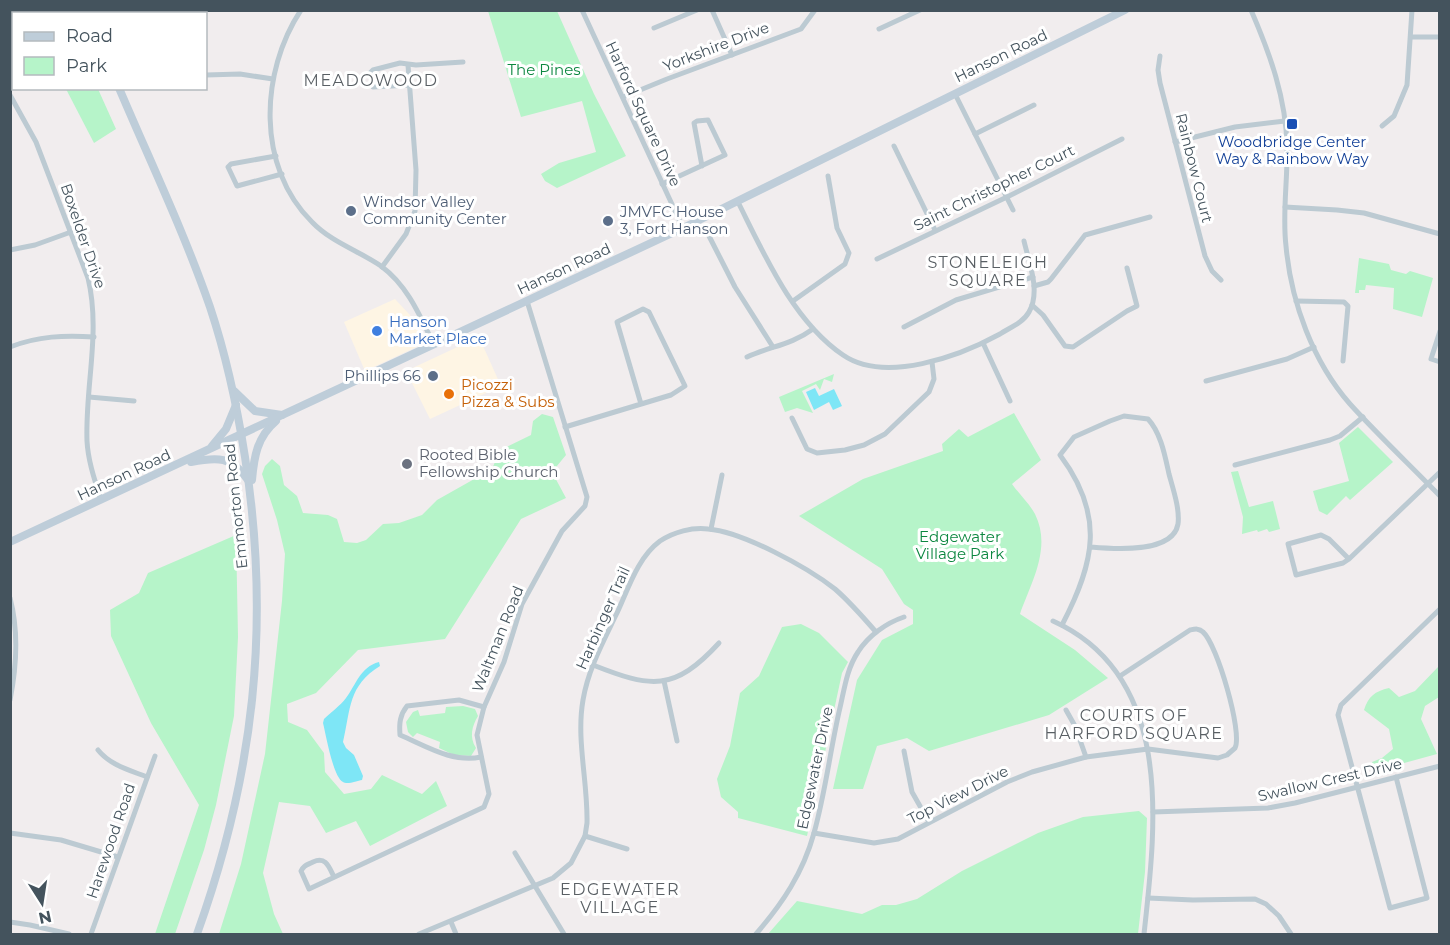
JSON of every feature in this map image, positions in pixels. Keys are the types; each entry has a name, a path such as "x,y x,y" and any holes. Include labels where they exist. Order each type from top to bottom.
{"street":[{"path":"301,10 279,54 273,79 270,115 276,156 282,174 292,197 310,221 330,237 382,267 408,294 434,345"},
{"name":"Harford Square Drive","path":"582,10 683,228"},
{"path":"654,28 697,10"},
{"path":"712,10 732,55"},
{"path":"879,29 920,10"},
{"name":"Hanson Road","path":"10,543 738,202 1125,10"},
{"path":"1251,10 1271,58 1285,121 1287,153 1285,245 1296,301 1314,347 1349,404 1440,496"},
{"path":"1382,126 1394,116 1407,85 1412,10"},
{"name":"Yorkshire Drive","path":"623,97 801,28 813,12"},
{"path":"1412,36 1440,37"},
{"name":"Rainbow Court","path":"1160,56 1158,70 1160,83 1205,256 1212,271 1221,280"},
{"path":"410,85 373,87 370,73 373,70 400,63 408,65 463,62"},
{"path":"382,267 406,234 415,211 416,170 408,65"},
{"path":"207,75 240,74 273,79"},
{"name":"Emmorton Road","path":"120,90 199,278 220,339 234,391 249,483 258,589 254,696 242,777 232,823 213,891 197,934"},
{"path":"956,94 1013,210"},
{"name":"Boxelder Drive","path":"10,95 36,142 91,291 94,337 87,442 90,463 101,500"},
{"path":"975,134 1034,105"},
{"path":"662,184 702,166 725,155 708,120 705,119 694,123 702,166"},
{"path":"1175,142 1234,127 1285,121"},
{"name":"Saint Christopher Court","path":"877,259 1122,139"},
{"path":"894,146 935,230"},
{"path":"276,156 231,164 228,167 237,186 282,174"},
{"path":"793,301 845,264 849,258 848,248 837,228 828,176"},
{"path":"738,202 771,269 813,329 831,346 853,360 880,367 932,362 983,343 1022,321 1032,305 1034,286 1024,241"},
{"path":"1285,207 1364,213 1440,234"},
{"path":"1034,286 1048,282 1085,235 1150,217"},
{"path":"10,250 35,245 70,232"},
{"path":"710,236 735,287 773,347"},
{"path":"1032,305 1043,315 1065,346 1073,347 1137,306 1127,268"},
{"path":"904,327 956,300 1033,277"},
{"name":"Waltman Road","path":"334,877 327,863 318,859 304,866 301,871 309,889 483,807 489,794 477,735 484,707 504,662 522,604 562,531 586,502 586,490 527,301"},
{"path":"1296,301 1348,306 1343,361"},
{"path":"566,427 641,404 670,395 685,386 649,312 643,309 617,322 641,404"},
{"path":"747,357 798,339 813,329"},
{"path":"1440,331 1431,359 1440,362"},
{"path":"10,347 39,338 72,335 94,337"},
{"path":"983,343 1010,401"},
{"path":"1206,381 1287,360 1314,347"},
{"path":"792,418 807,449 817,453 864,445 885,434 929,392 934,379 932,362"},
{"path":"234,391 255,411 284,415"},
{"path":"89,397 134,401"},
{"path":"204,452 221,437 236,403"},
{"path":"250,494 253,463 259,441 269,427 284,415"},
{"path":"1062,625 1086,572 1091,547 1090,523 1085,500 1068,465 1060,455 1074,437 1124,416 1148,419 1156,432 1174,496 1178,521 1174,534 1169,539 1153,546 1091,547"},
{"path":"1235,465 1330,440 1340,436 1363,417"},
{"path":"180,464 208,459 230,462 243,473 249,483"},
{"path":"1349,559 1324,536 1288,544 1296,575 1343,563 1349,559 1440,472"},
{"path":"711,529 722,475"},
{"name":"Harbinger Trail","path":"419,934 534,887 553,878 571,863 585,836 587,809 581,715 586,686 638,569 659,542 690,529 711,529 736,536 818,577 854,606 876,632"},
{"path":"10,598 17,644 10,700"},
{"path":"1396,777 1427,898 1390,908 1338,715 1341,705 1440,609"},
{"name":"Edgewater Drive","path":"756,934 781,905 804,863 814,833 847,675 858,651 876,632 904,617"},
{"path":"1053,621 1096,647 1120,676 1137,708 1144,730 1148,749 1153,812 1144,934"},
{"name":"Top View Drive","path":"814,833 863,842 886,842 912,833 1007,782 1032,772 1086,757 1148,749 1218,758 1227,755 1238,744 1238,732 1218,656 1203,632 1194,629 1162,647 1120,676"},
{"path":"593,666 634,681 664,681 690,670 719,643"},
{"path":"664,681 677,741"},
{"path":"481,758 452,757 400,735 399,725 402,713 407,706 459,700 484,707"},
{"path":"1066,710 1086,757"},
{"path":"98,750 104,758 113,763 147,777"},
{"path":"904,751 912,792 929,822"},
{"name":"Harewood Road","path":"91,934 155,756"},
{"name":"Swallow Crest Drive","path":"1153,812 1268,808 1440,766"},
{"path":"10,833 61,840 118,857"},
{"path":"585,836 627,849"},
{"path":"515,853 564,934"},
{"path":"1148,898 1255,899 1266,904 1279,916 1291,934"},
{"path":"10,922 69,934"},
{"path":"451,922 456,934"}],"shaded area":[{"path":"395,299 410,315 425,343 365,371 344,322"},
{"path":"479,337 501,386 430,419 406,371"}],"green space":[{"name":"The Pines","path":"488,11 557,11 594,94 626,156 557,188 545,181 541,174 559,163 596,152 582,101 521,117"},
{"path":"67,90 98,90 116,129 94,143"},
{"path":"1359,258 1389,264 1391,270 1406,274 1410,271 1433,278 1422,317 1393,309 1394,288 1366,285 1365,290 1355,293"},
{"path":"834,374 832,382 824,379 820,390 816,384 802,391 813,413 797,408 785,412 779,397"},
{"name":"Edgewater Village Park","path":"1014,413 1041,460 1012,484 1035,514 1040,527 1041,540 1038,565 1020,614 1075,650 1108,678 1049,715 929,751 907,738 877,746 863,789 833,789 857,680 882,640 913,624 913,610 904,604 882,569 799,516 863,479 943,451 942,444 959,429 968,437"},
{"path":"542,414 553,417 566,455 552,472 566,498 521,519 445,639 358,650 316,693 287,704 288,722 307,730 324,753 325,772 344,794 371,789 382,775 422,794 436,781 447,806 370,846 356,821 326,833 310,806 279,802 263,873 274,914 283,934 219,934 241,864 265,754 282,601 285,554 262,474 265,466 272,459 280,466 284,485 297,496 303,513 328,515 337,519 344,542 357,543 366,540 383,524 399,523 422,515 437,500 492,469 500,450 531,435 533,421"},
{"path":"1358,427 1393,462 1350,500 1346,496 1327,515 1319,511 1313,491 1349,481 1339,443"},
{"path":"1238,471 1249,507 1273,501 1280,529 1269,532 1267,529 1258,532 1257,530 1242,534 1243,517 1231,472"},
{"path":"236,535 238,637 234,716 216,805 204,850 175,934 155,934 199,805 151,723 111,636 110,610 139,593 148,573"},
{"path":"801,624 819,633 848,662 842,673 807,836 738,818 738,812 721,797 717,779 730,746 740,693 759,676 782,627"},
{"path":"1439,666 1439,697 1425,706 1421,719 1437,754 1375,771 1372,762 1382,758 1393,749 1389,729 1364,710 1368,702 1376,693 1389,688 1399,697 1415,691"},
{"path":"463,706 475,709 478,716 472,732 476,748 471,756 454,755 439,748 440,742 417,733 413,737 408,732 406,722 413,712 418,710 420,716 445,713 446,707"},
{"path":"1139,811 1147,818 1145,872 1138,934 768,934 797,901 862,914 882,905 896,905 917,899 962,871 1038,833 1083,817"}],"water":[{"path":"815,388 819,396 834,389 842,406 833,410 829,402 814,410 806,392"},
{"path":"379,662 380,666 356,690 343,742 354,755 363,776 362,780 345,783 339,779 333,764 324,719 344,701 363,672"}],"place":[{"name":"Woodbridge Center Way & Rainbow Way","path":"1292,124"},
{"name":"Windsor Valley Community Center","path":"351,211"},
{"name":"JMVFC House 3, Fort Hanson","path":"608,221"},
{"name":"Hanson Market Place","path":"377,331"},
{"name":"Phillips 66","path":"433,376"},
{"name":"Picozzi Pizza & Subs","path":"449,394"},
{"name":"Rooted Bible Fellowship Church","path":"407,464"}],"district":[{"name":"MEADOWOOD","path":"371,80"},
{"name":"STONELEIGH SQUARE","path":"988,271"},
{"name":"COURTS OF HARFORD SQUARE","path":"1134,724"},
{"name":"EDGEWATER VILLAGE","path":"620,898"}]}
